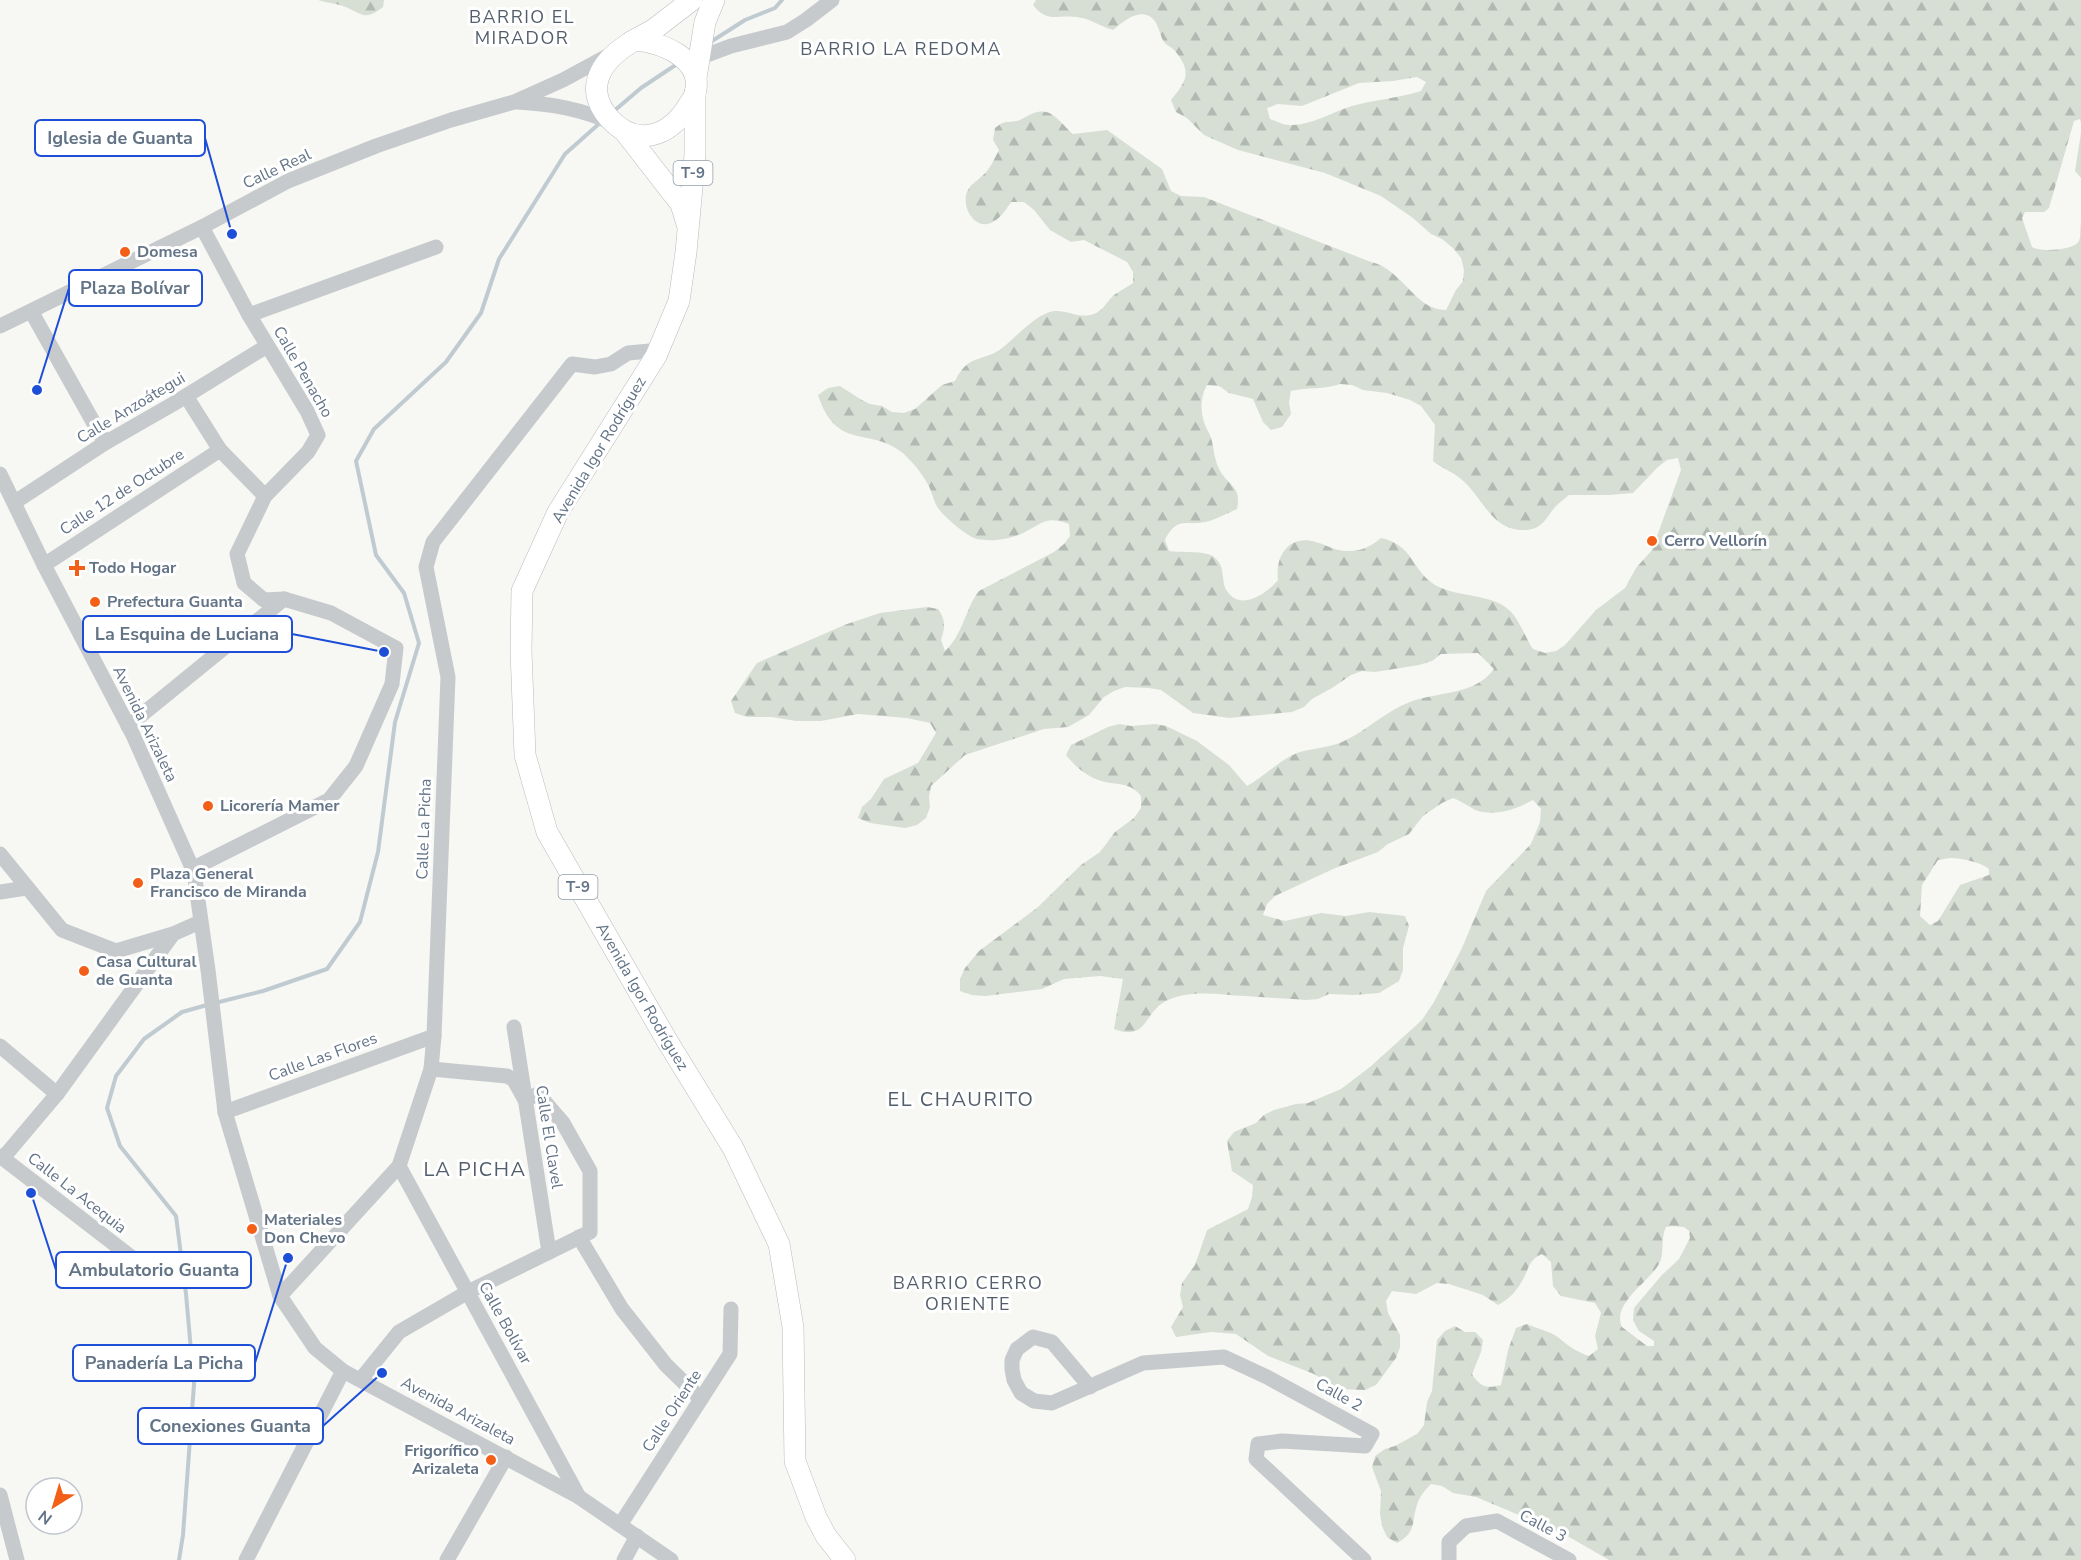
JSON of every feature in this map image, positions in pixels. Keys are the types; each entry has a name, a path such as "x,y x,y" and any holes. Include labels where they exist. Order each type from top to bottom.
{"highway":[{"name":"T-9","path":"692,0 653,30 618,50 610,57 599,74 597,87 599,100 605,112 620,128 638,135 663,133 676,123 705,22 714,0"},
{"path":"618,50 635,40 648,41 667,47 693,67"},
{"name":"Avenida Igor Rodríguez","path":"693,67 695,155 679,301 656,356 558,512 522,591 521,651 525,755 547,832 666,1039 733,1148 779,1244 793,1327 795,1461 816,1517 826,1536 845,1560"},
{"name":"Avenida Igor Rodríguez","path":"620,128 681,204 688,229 686,252"},
{"name":"Avenida Igor Rodríguez","path":"816,1517 857,1560"}],"street":[{"path":"693,67 731,46 787,32 832,0"},
{"path":"514,102 570,77 618,50"},
{"path":"514,102 550,104 589,113 620,128"},
{"name":"Calle Real","path":"0,326 202,227 288,181 441,123 514,102"},
{"name":"Calle Penacho","path":"192,869 329,800 356,766 392,684 396,648 331,613 284,599 264,600 244,583 237,554 265,496 308,452 318,435 307,411 249,315 202,227"},
{"path":"249,315 436,247"},
{"path":"31,311 105,443"},
{"name":"Calle Anzoátegui","path":"15,502 105,443 267,346"},
{"name":"Calle La Picha","path":"280,1296 399,1166 431,1069 448,676 426,567 433,542 572,364 595,367 610,364 628,353 650,351 656,356"},
{"path":"186,396 220,450 265,496"},
{"name":"Calle 12 de Octubre","path":"44,565 220,450"},
{"name":"Avenida Arizaleta","path":"0,474 44,565 128,726 192,869 208,970 225,1112 280,1296 315,1348 343,1371 579,1497 671,1560"},
{"path":"128,726 284,599"},
{"path":"0,854 62,930 116,951 174,934 200,922"},
{"path":"0,892 26,888"},
{"path":"2,1157 57,1094 174,934"},
{"name":"Calle El Clavel","path":"514,1027 549,1252"},
{"name":"Calle Las Flores","path":"225,1112 434,1036"},
{"path":"0,1047 57,1094"},
{"path":"361,1379 399,1332 468,1292 590,1232 590,1171 563,1123 538,1094 525,1100 514,1080 507,1076 431,1069"},
{"name":"Calle La Acequia","path":"2,1157 161,1280"},
{"name":"Calle Bolívar","path":"399,1166 579,1497"},
{"path":"579,1237 622,1309 666,1365 701,1399"},
{"name":"Calle Oriente","path":"620,1525 730,1354 731,1309"},
{"name":"Calle 2","path":"1090,1387 1052,1342 1033,1337 1017,1349 1012,1360 1012,1370 1021,1393 1034,1401 1052,1403 1090,1387 1143,1363 1224,1357 1268,1377 1372,1434 1365,1446 1282,1441 1258,1444 1256,1459 1364,1560"},
{"path":"246,1560 343,1371"},
{"path":"447,1560 506,1457"},
{"path":"0,1495 17,1560"},
{"name":"Calle 3","path":"1449,1560 1449,1542 1466,1526 1497,1521 1569,1560"},
{"path":"624,1560 637,1536"}],"green space":[{"path":"318,0 384,0 383,7 377,12 363,15 340,5"},
{"path":"1036,0 2081,0 2081,123 2080,119 2074,121 2049,208 2044,212 2025,212 2022,218 2032,247 2042,250 2064,249 2076,244 2080,239 2081,222 2081,1560 1609,1560 1564,1534 1476,1497 1453,1493 1442,1486 1431,1484 1418,1502 1411,1531 1397,1543 1387,1537 1382,1526 1381,1491 1372,1467 1375,1456 1417,1434 1424,1425 1427,1402 1432,1391 1437,1340 1445,1331 1455,1326 1465,1332 1475,1332 1483,1340 1472,1374 1478,1382 1488,1387 1501,1385 1508,1350 1516,1328 1527,1324 1552,1334 1589,1356 1598,1349 1595,1336 1601,1313 1595,1303 1561,1296 1553,1286 1551,1262 1542,1254 1531,1262 1515,1292 1498,1305 1483,1295 1449,1284 1437,1283 1416,1294 1392,1291 1386,1301 1388,1313 1400,1335 1400,1347 1396,1358 1376,1385 1365,1390 1340,1389 1314,1374 1268,1356 1236,1334 1211,1332 1176,1337 1171,1327 1183,1307 1180,1295 1182,1283 1195,1265 1207,1230 1248,1209 1252,1197 1253,1185 1232,1171 1227,1141 1234,1132 1256,1123 1264,1115 1274,1110 1308,1103 1341,1089 1370,1067 1422,1020 1462,948 1486,891 1531,844 1540,822 1541,809 1533,800 1505,811 1482,812 1453,798 1423,816 1409,834 1388,844 1378,852 1333,869 1275,896 1267,904 1263,915 1285,921 1321,913 1346,916 1369,912 1405,916 1409,926 1403,948 1403,970 1399,981 1379,993 1329,994 1318,999 1306,1000 1216,994 1187,995 1168,1000 1154,1011 1140,1028 1134,1032 1125,1032 1114,1029 1123,979 1100,976 1064,979 1042,989 985,996 960,991 960,979 965,968 979,951 1038,907 1081,865 1100,852 1115,832 1134,818 1141,808 1141,796 1131,788 1098,780 1075,765 1066,755 1071,745 1119,724 1166,726 1197,741 1229,765 1247,786 1291,756 1342,742 1410,702 1455,692 1477,684 1494,669 1478,653 1441,654 1432,661 1419,665 1375,672 1362,671 1351,675 1312,699 1304,707 1292,712 1229,718 1193,713 1161,690 1125,687 1104,697 1089,715 1068,727 1044,729 965,755 931,786 930,807 926,818 917,825 905,828 870,823 858,818 862,807 871,799 884,779 918,763 936,733 930,723 907,718 858,714 821,721 796,721 772,717 747,717 735,713 731,701 757,663 847,624 880,613 927,607 938,609 944,620 941,640 945,651 960,630 979,591 1054,552 1070,536 1069,524 1055,520 1044,522 1007,538 988,540 968,535 941,512 925,479 904,454 879,441 845,432 835,425 826,413 818,395 828,388 840,386 870,404 882,406 892,412 904,413 915,409 942,385 955,381 962,369 969,363 998,351 1040,316 1054,311 1084,316 1097,313 1114,295 1133,283 1133,272 1127,262 1084,240 1071,242 1050,230 1034,210 1024,202 1011,202 996,220 990,223 978,223 974,219 967,208 966,195 970,187 989,169 999,150 993,140 995,128 1001,124 1017,121 1040,111 1056,117 1073,134 1107,130 1162,169 1171,191 1181,196 1204,197 1382,266 1425,304 1435,308 1446,310 1463,281 1464,270 1461,258 1453,248 1381,196 1325,173 1238,150 1204,135 1187,118 1176,112 1171,100 1184,82 1186,71 1181,59 1164,42 1156,22 1149,16 1144,14 1133,16 1113,30 1082,18 1048,16 1038,11 1033,5","holes":["1417,77 1426,82 1421,91 1352,106 1300,124 1287,125 1270,119 1267,108 1278,104 1302,106 1359,83","1207,385 1219,386 1229,393 1253,399 1263,422 1271,430 1282,427 1291,414 1289,402 1291,391 1352,385 1363,390 1387,393 1421,406 1435,425 1433,461 1461,479 1495,518 1512,529 1525,530 1537,527 1569,495 1633,493 1658,467 1667,460 1678,458 1681,470 1652,550 1636,568 1625,588 1596,610 1565,645 1556,651 1545,653 1533,649 1516,618 1502,605 1435,585 1427,579 1400,546 1381,538 1357,551 1339,550 1306,540 1298,541 1291,544 1282,555 1278,580 1267,590 1261,595 1246,600 1233,597 1225,587 1221,566 1214,557 1199,553 1169,551 1165,540 1169,532 1178,525 1209,521 1237,509 1238,495 1219,469 1211,436 1203,420 1203,394","1950,858 1971,861 1989,869 1989,875 1960,885 1938,921 1930,925 1920,916 1922,885 1938,860","1666,1227 1684,1227 1689,1231 1690,1238 1679,1259 1634,1308 1633,1320 1639,1331 1654,1341 1654,1346 1647,1346 1622,1327 1620,1318 1626,1302 1659,1264"]},
{"path":"2081,133 2081,178 2075,171"}],"waterway":[{"path":"709,43 745,20 775,8 782,0"},
{"path":"614,111 641,88 677,64"},
{"path":"215,1003 263,991 327,969 360,922 378,852 395,722 419,643 404,593 376,555 356,461 374,429 446,362 481,313 499,259 565,154 601,122"},
{"path":"179,1560 183,1535 194,1384 176,1216 120,1146 107,1108 116,1076 144,1039 182,1012 207,1005"}],"place":[{"name":"Iglesia de Guanta","path":"232,234"},
{"name":"Domesa","path":"125,252"},
{"name":"Plaza Bolívar","path":"37,390"},
{"name":"Cerro Vellorín","path":"1652,541"},
{"name":"Todo Hogar","path":"77,568"},
{"name":"Prefectura Guanta","path":"95,602"},
{"name":"La Esquina de Luciana","path":"384,652"},
{"name":"Licorería Mamer","path":"208,806"},
{"name":"Plaza General Francisco de Miranda","path":"138,883"},
{"name":"Casa Cultural de Guanta","path":"84,971"},
{"name":"Ambulatorio Guanta","path":"31,1193"},
{"name":"Materiales Don Chevo","path":"252,1229"},
{"name":"Panadería La Picha","path":"288,1258"},
{"name":"Conexiones Guanta","path":"382,1373"},
{"name":"Frigorífico Arizaleta","path":"491,1460"}],"district":[{"name":"BARRIO EL MIRADOR","path":"522,27"},
{"name":"BARRIO LA REDOMA","path":"901,49"},
{"name":"EL CHAURITO","path":"961,1099"},
{"name":"LA PICHA","path":"475,1169"},
{"name":"BARRIO CERRO ORIENTE","path":"968,1293"}]}
